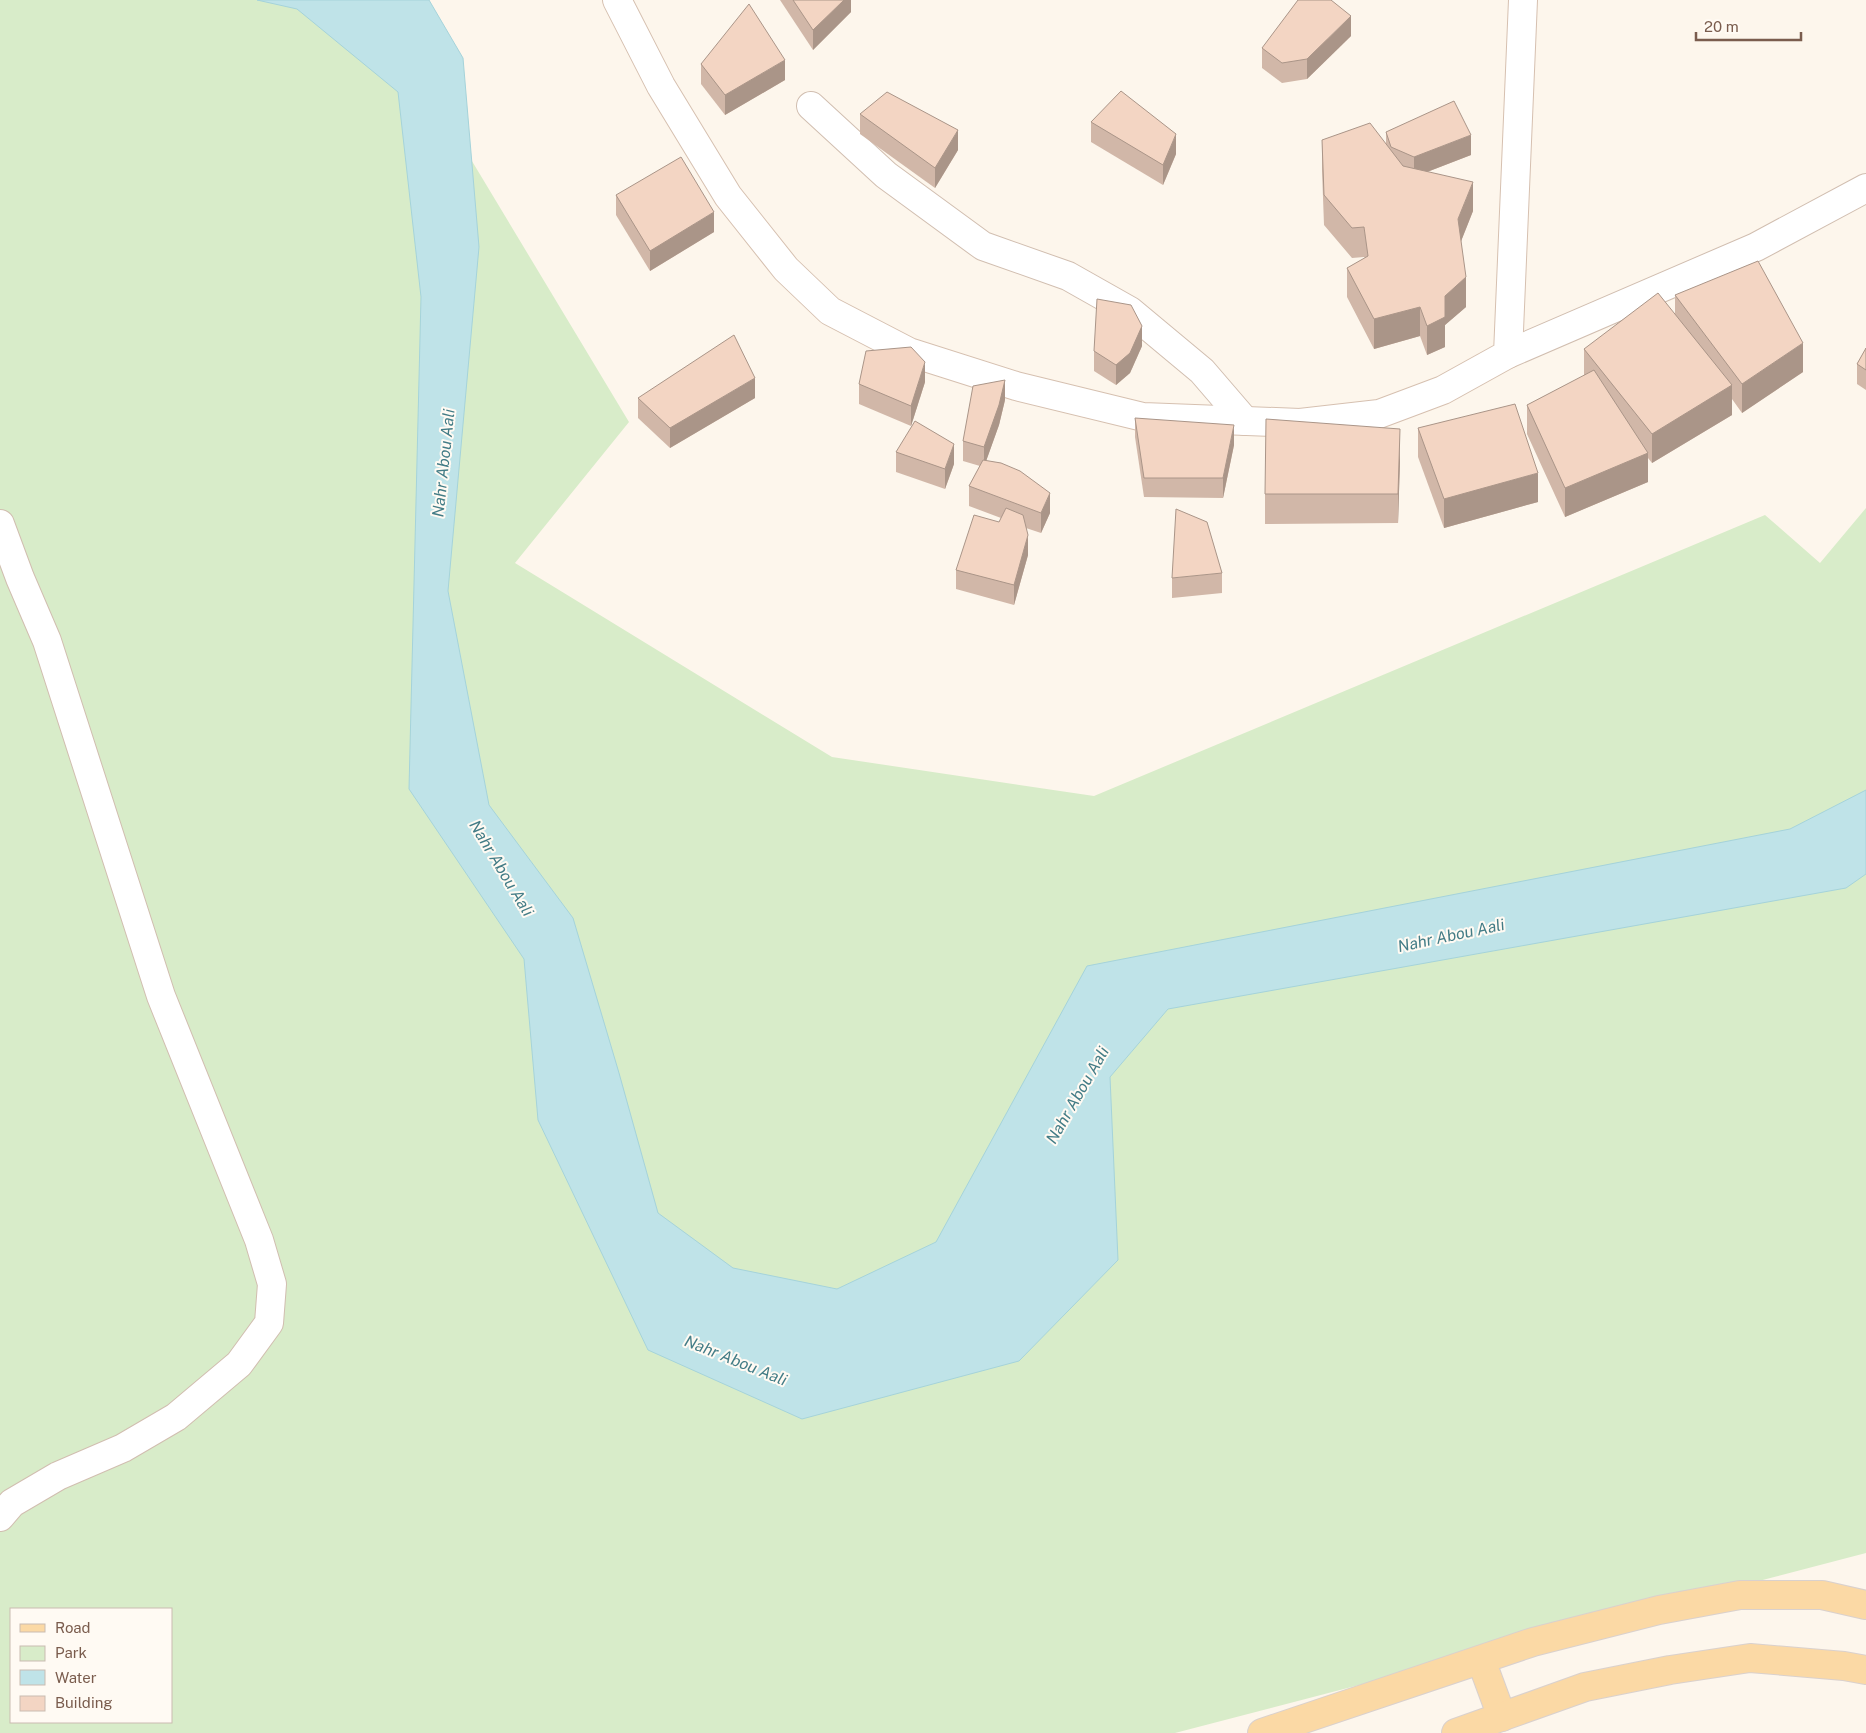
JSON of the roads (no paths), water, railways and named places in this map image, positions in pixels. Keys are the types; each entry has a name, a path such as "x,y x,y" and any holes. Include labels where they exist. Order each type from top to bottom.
{"main road":[{"path":"1262,1733 1533,1642 1659,1610 1740,1595 1822,1595 1866,1604"},
{"path":"1456,1733 1585,1687 1670,1670 1750,1658 1844,1666 1866,1670"},
{"path":"1481,1660 1502,1717"}],"street":[{"path":"617,0 661,86 728,196 786,269 830,310 909,352 1016,386 1143,417 1300,423 1379,414 1443,390 1508,354 1756,247 1866,188"},
{"path":"1508,354 1523,0"},
{"path":"811,106 886,175 983,246 1068,276 1130,311 1202,371 1244,421"},
{"path":"0,524 20,578 47,641 161,996 258,1240 272,1284 269,1323 239,1364 232,1370 176,1417 123,1448 58,1476 12,1503 0,1517"}],"water":[{"name":"Nahr Abou Aali","path":"257,0 429,0 463,58 479,247 448,591 489,805 573,918 658,1213 733,1268 837,1289 936,1242 1087,966 1790,829 1866,790 1866,874 1846,888 1168,1009 1110,1077 1118,1260 1019,1361 802,1419 648,1350 538,1120 524,959 409,789 421,297 398,92 297,9"}]}
